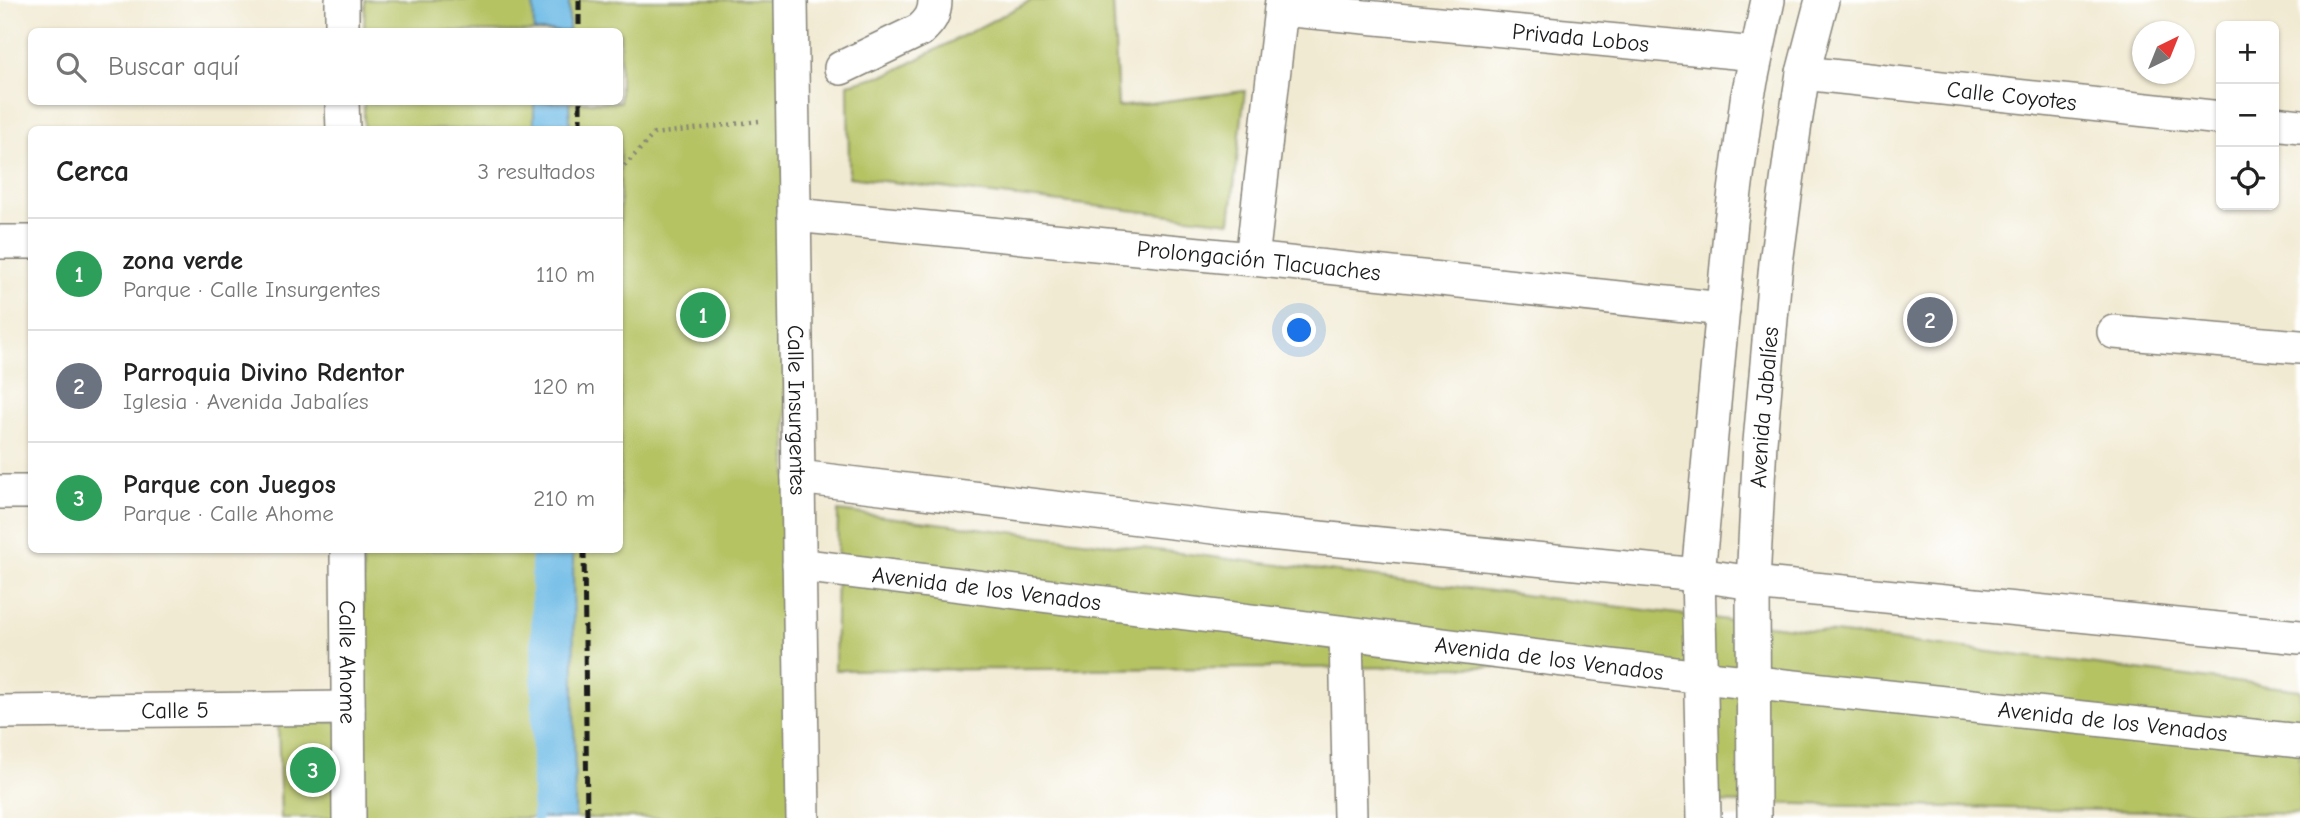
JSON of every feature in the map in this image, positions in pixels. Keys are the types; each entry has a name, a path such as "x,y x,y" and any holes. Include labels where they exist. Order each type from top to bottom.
{"street":[{"path":"342,0 342,28"},
{"name":"Calle Insurgentes","path":"791,0 803,818"},
{"name":"Avenida Jabalíes","path":"1704,818 1698,575 1731,222 1747,100 1768,0"},
{"name":"Avenida Jabalíes","path":"1754,818 1753,583 1759,442 1776,263 1803,73 1822,0"},
{"path":"841,68 920,30 930,21 934,4"},
{"path":"1252,259 1281,5"},
{"name":"Privada Lobos","path":"1281,5 1756,54"},
{"name":"Calle Coyotes","path":"1803,73 2216,117"},
{"path":"342,105 343,126"},
{"path":"2279,124 2300,126"},
{"name":"Prolongación Tlacuaches","path":"794,215 1252,259 1723,309"},
{"path":"0,242 28,242"},
{"path":"2114,332 2300,347"},
{"path":"798,477 1238,530 2300,637"},
{"path":"0,492 28,492"},
{"name":"Calle Ahome","path":"347,553 349,818"},
{"name":"Avenida de los Venados","path":"799,565 1701,677 2300,741"},
{"path":"1346,633 1350,818"},
{"name":"Calle 5","path":"0,712 348,708"}],"path":[{"path":"623,168 654,134 793,119"}],"green space":[{"path":"365,0 783,0 790,818 363,818 363,553 623,553 623,126 364,126 364,105 623,105 623,28 364,28"},
{"path":"1032,0 1113,0 1118,107 1245,91 1230,222 849,177 848,84 891,73"},
{"path":"838,511 2300,690 2300,814 1699,802 1696,666 835,670"},
{"path":"278,722 345,722 346,818 281,818"}],"water":[{"path":"533,0 569,0 569,28 534,28"},
{"path":"534,105 569,105 570,126 534,126"},
{"path":"536,553 573,553 575,818 537,818"}],"waterway":[{"path":"536,553 537,818"}],"railway":[{"path":"579,0 579,28"},
{"path":"580,105 580,126"},
{"path":"584,553 587,818"}],"place":[{"name":"zona verde","path":"703,315"},
{"name":"Parroquia Divino Rdentor","path":"1930,320"},
{"name":"Parque con Juegos","path":"313,770"}]}
